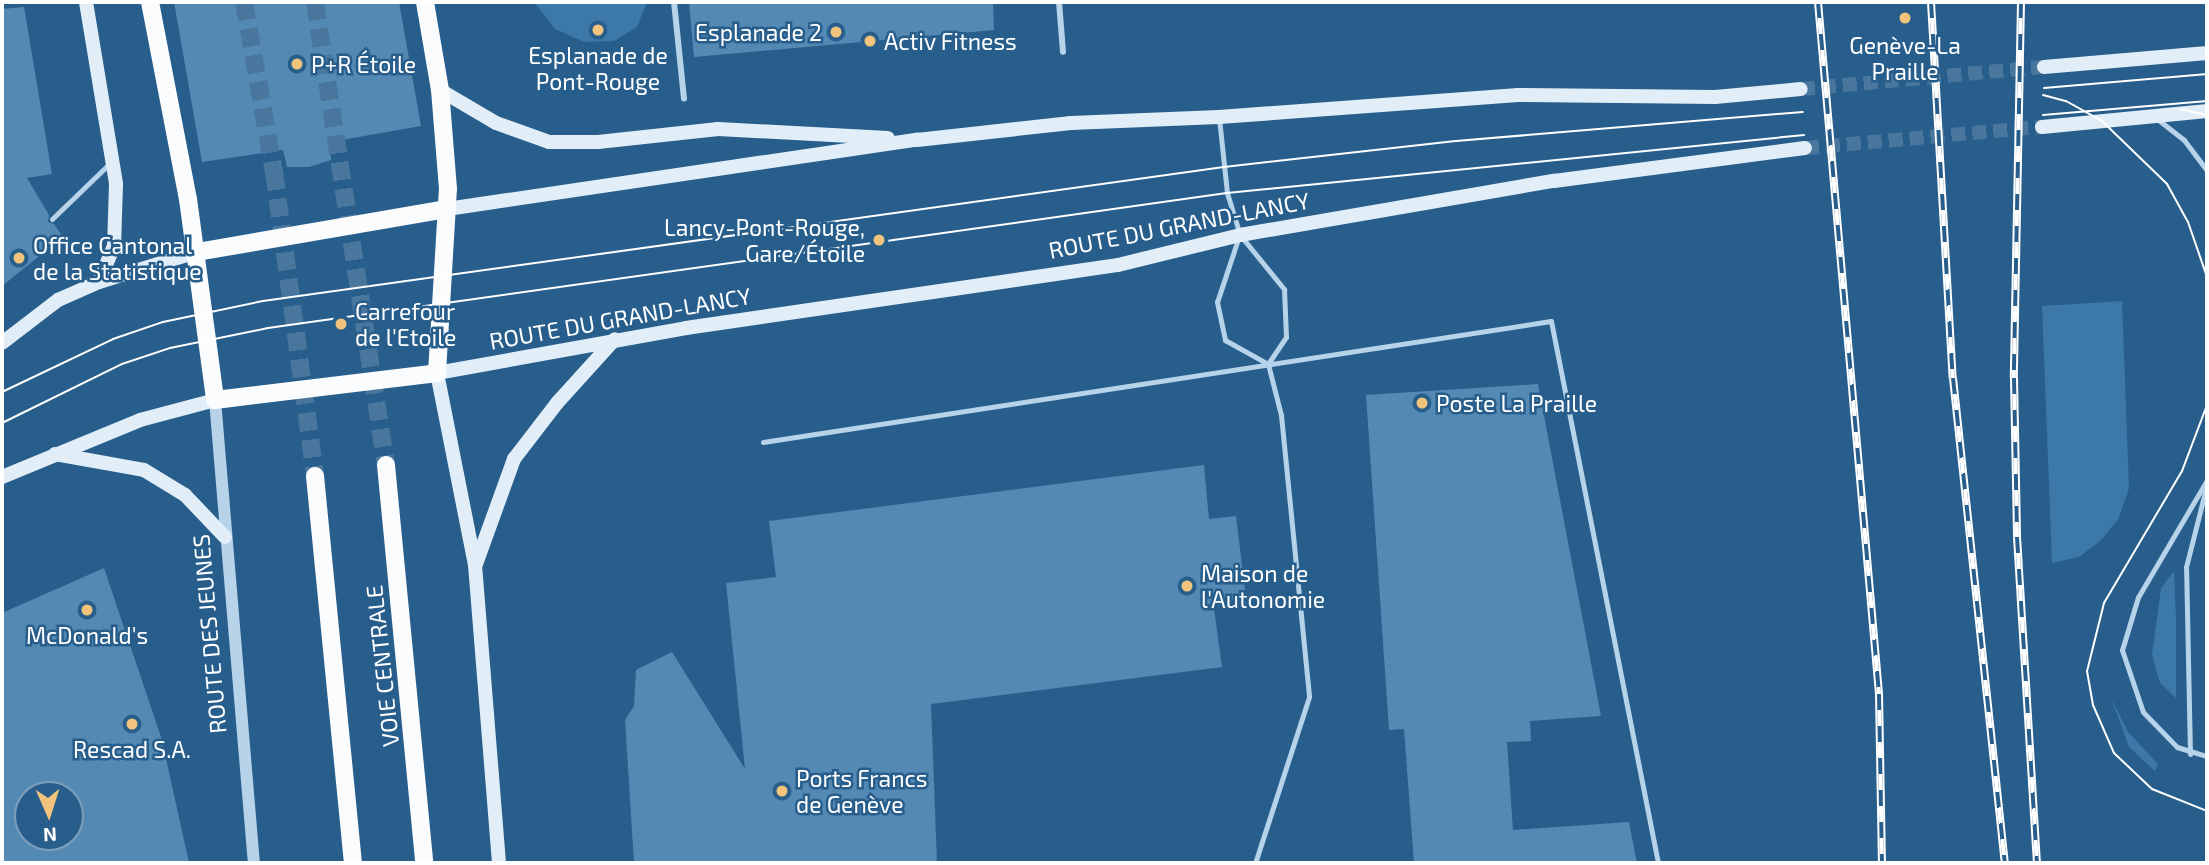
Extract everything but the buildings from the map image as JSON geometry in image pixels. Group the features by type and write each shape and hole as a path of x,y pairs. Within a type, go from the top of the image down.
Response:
{"main road":[{"path":"86,2 116,184 114,246 99,282"},
{"path":"150,2 197,252 215,400"},
{"path":"425,2 440,90 447,209 437,373 475,565 499,863"},
{"path":"2045,66 2207,53"},
{"path":"2,343 58,300 99,282 197,252 447,209 917,140 1071,123 1219,117 1518,95 1715,97 1801,89"},
{"path":"440,90 496,123 549,142 598,142 718,128 917,140"},
{"path":"2042,127 2207,111"},
{"name":"ROUTE DU GRAND-LANCY","path":"437,373 615,339 1118,265 1240,235 1554,181 1805,148"},
{"path":"475,565 514,459 557,403 615,339"},
{"path":"2,477 51,454 140,419 215,400 437,373"},
{"path":"51,454 104,459 144,470 185,495 225,537"},
{"name":"VOIE CENTRALE","path":"386,465 424,863"},
{"name":"VOIE CENTRALE","path":"314,476 353,863"}],"street":[{"path":"674,2 684,98"},
{"path":"1059,2 1063,52"},
{"name":"ROUTE DES JEUNES","path":"215,400 254,863"}],"lane":[{"path":"2153,116 2185,140 2207,171"},
{"path":"1219,117 1227,193 1240,235 1284,289 1286,337 1268,364 1280,415 1309,697 1255,863"},
{"path":"52,219 112,160"},
{"path":"1240,235 1217,302 1225,340 1268,364"},
{"path":"763,442 1551,321 1658,863"},
{"path":"2207,483 2138,597 2122,650 2143,712 2176,747 2190,754 2207,757"},
{"path":"2190,754 2186,567 2207,483"}],"shaded area":[{"path":"534,2 647,2 637,27 614,41 584,42 555,29"},
{"path":"2122,301 2129,488 2118,520 2100,541 2079,557 2052,563 2042,306"},
{"path":"2207,550 2207,729 2205,565"},
{"path":"2174,571 2176,698 2160,683 2152,655 2161,588"},
{"path":"2111,698 2128,732 2158,764 2155,771 2129,747"}],"tunnel":[{"path":"244,2 274,172 315,476"},
{"path":"315,2 386,465"},
{"path":"1801,89 2044,67"},
{"path":"1805,148 2042,127"}],"tram line":[{"path":"2044,88 2207,74"},
{"path":"2043,95 2066,101 2102,121 2167,184 2188,222 2207,277"},
{"path":"2043,115 2207,101"},
{"path":"2180,109 2207,115"},
{"path":"2,392 113,339 163,322 263,301 1224,167 1456,141 1803,112"},
{"path":"2,423 122,364 170,348 268,328 1227,193 1804,135"},
{"path":"2207,405 2182,471 2104,603 2087,671 2093,705 2114,753 2152,789 2207,811"}],"railway":[{"path":"1818,2 1879,694 1882,863"},
{"path":"1931,2 1953,378 2005,863"},
{"path":"2021,2 2014,378 2017,537 2037,863"}],"place":[{"name":"Genève-La Praille","path":"1905,18"},
{"name":"Esplanade de Pont-Rouge","path":"598,30"},
{"name":"Esplanade 2","path":"836,32"},
{"name":"Activ Fitness","path":"870,41"},
{"name":"P+R Étoile","path":"297,64"},
{"name":"Lancy-Pont-Rouge, Gare/Étoile","path":"879,240"},
{"name":"Office Cantonal de la Statistique","path":"19,258"},
{"name":"Carrefour de l'Etoile","path":"341,324"},
{"name":"Poste La Praille","path":"1422,403"},
{"name":"Maison de l'Autonomie","path":"1187,586"},
{"name":"McDonald's","path":"87,610"},
{"name":"Rescad S.A.","path":"132,724"},
{"name":"Ports Francs de Genève","path":"782,791"}]}
